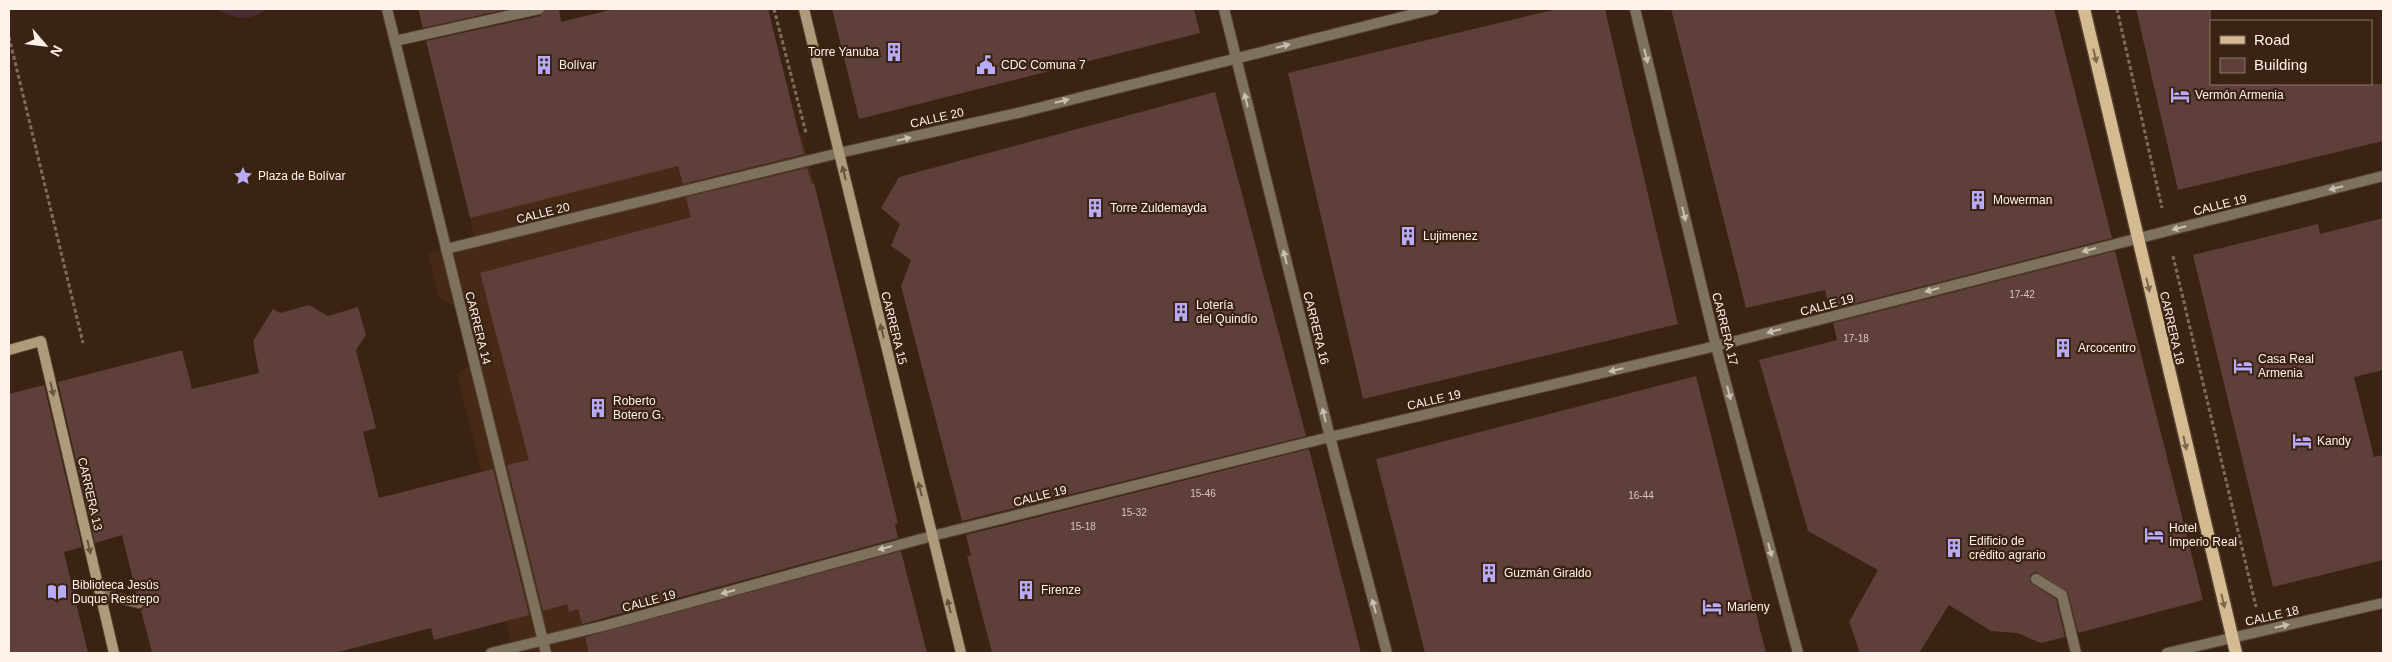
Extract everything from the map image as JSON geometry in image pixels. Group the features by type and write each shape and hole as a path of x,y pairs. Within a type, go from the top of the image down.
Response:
{"main road":[{"name":"CARRERA 18","path":"2084,9 2136,238 2236,653"}],"street":[{"name":"CARRERA 14","path":"387,9 546,653"},
{"path":"395,41 539,9"},
{"name":"CARRERA 15","path":"804,9 961,653"},
{"name":"CARRERA 16","path":"1224,9 1330,437 1387,653"},
{"name":"CALLE 20","path":"446,249 839,153 1022,112 1434,9"},
{"name":"CARRERA 17","path":"1635,9 1716,346 1798,653"},
{"name":"CALLE 19","path":"491,653 607,625 932,536 1330,437 1716,346 2383,176"},
{"name":"CARRERA 13","path":"9,350 41,341 114,653"},
{"path":"2036,579 2062,595 2076,653"},
{"path":"100,594 139,603"},
{"name":"CALLE 18","path":"2166,653 2383,603"}],"path":[{"path":"2117,9 2167,231 2262,631"},
{"path":"9,37 83,343"}],"shaded area":[{"path":"218,9 266,9 255,16 242,18 229,15"},
{"path":"802,135 814,183 480,274 578,609 589,653 514,653 506,621 518,617 457,375 473,361 461,308 439,298 428,254 475,242 470,218"}],"building":[{"path":"418,9 508,9 423,28"},
{"path":"546,9 559,9 561,22 614,9 768,9 804,154 683,184 678,166 470,218 426,41 540,16"},
{"path":"832,9 1194,9 1200,33 859,119"},
{"path":"1557,9 1605,9 1678,324 1363,399 1288,73"},
{"path":"1671,9 2054,9 2112,238 1830,310 1825,290 1746,308"},
{"path":"2136,9 2211,9 2210,85 2383,84 2383,141 2178,190"},
{"path":"1215,92 1306,436 962,521 901,286 911,260 891,246 900,224 881,208 899,177"},
{"path":"807,168 812,184 814,183 898,523 895,524 898,538 582,624 578,609 569,612 567,604 543,611 507,465 529,460 480,273 691,217 686,197"},
{"path":"2383,218 2383,370 2354,377 2374,457 2383,455 2383,560 2273,587 2193,255 2318,224 2320,234"},
{"path":"2115,251 2203,600 2078,633 2068,593 2036,572 2030,575 2030,582 2056,599 2065,637 2041,643 2017,633 1991,631 1949,605 1919,653 1860,653 1849,622 1878,570 1808,531 1759,360 1837,340 1833,323"},
{"path":"309,305 328,316 358,307 366,335 356,350 376,428 363,432 379,498 493,469 529,615 434,640 431,628 335,653 152,653 141,610 146,601 137,596 122,535 95,543 58,382 182,350 192,389 259,373 253,341 273,309 280,313"},
{"path":"1696,376 1766,653 1425,653 1376,459"},
{"path":"44,385 82,547 64,552 88,653 9,653 9,394"},
{"path":"1309,449 1361,653 992,653 967,556 971,555 966,535"},
{"path":"901,551 927,653 589,653 585,637"}],"place":[{"name":"Torre Yanuba","path":"894,52"},
{"name":"Bolívar","path":"544,65"},
{"name":"CDC Comuna 7","path":"986,65"},
{"name":"Vermón Armenia","path":"2180,95"},
{"name":"Plaza de Bolívar","path":"243,176"},
{"name":"Mowerman","path":"1978,200"},
{"name":"Torre Zuldemayda","path":"1095,208"},
{"name":"Lujimenez","path":"1408,236"},
{"name":"Lotería del Quindío","path":"1181,312"},
{"name":"Arcocentro","path":"2063,348"},
{"name":"Casa Real Armenia","path":"2243,366"},
{"name":"Roberto Botero G.","path":"598,408"},
{"name":"Kandy","path":"2302,441"},
{"name":"Hotel Imperio Real","path":"2154,535"},
{"name":"Edificio de crédito agrario","path":"1954,548"},
{"name":"Guzmán Giraldo","path":"1489,573"},
{"name":"Firenze","path":"1026,590"},
{"name":"Biblioteca Jesús Duque Restrepo","path":"57,592"},
{"name":"Marleny","path":"1712,607"}]}
